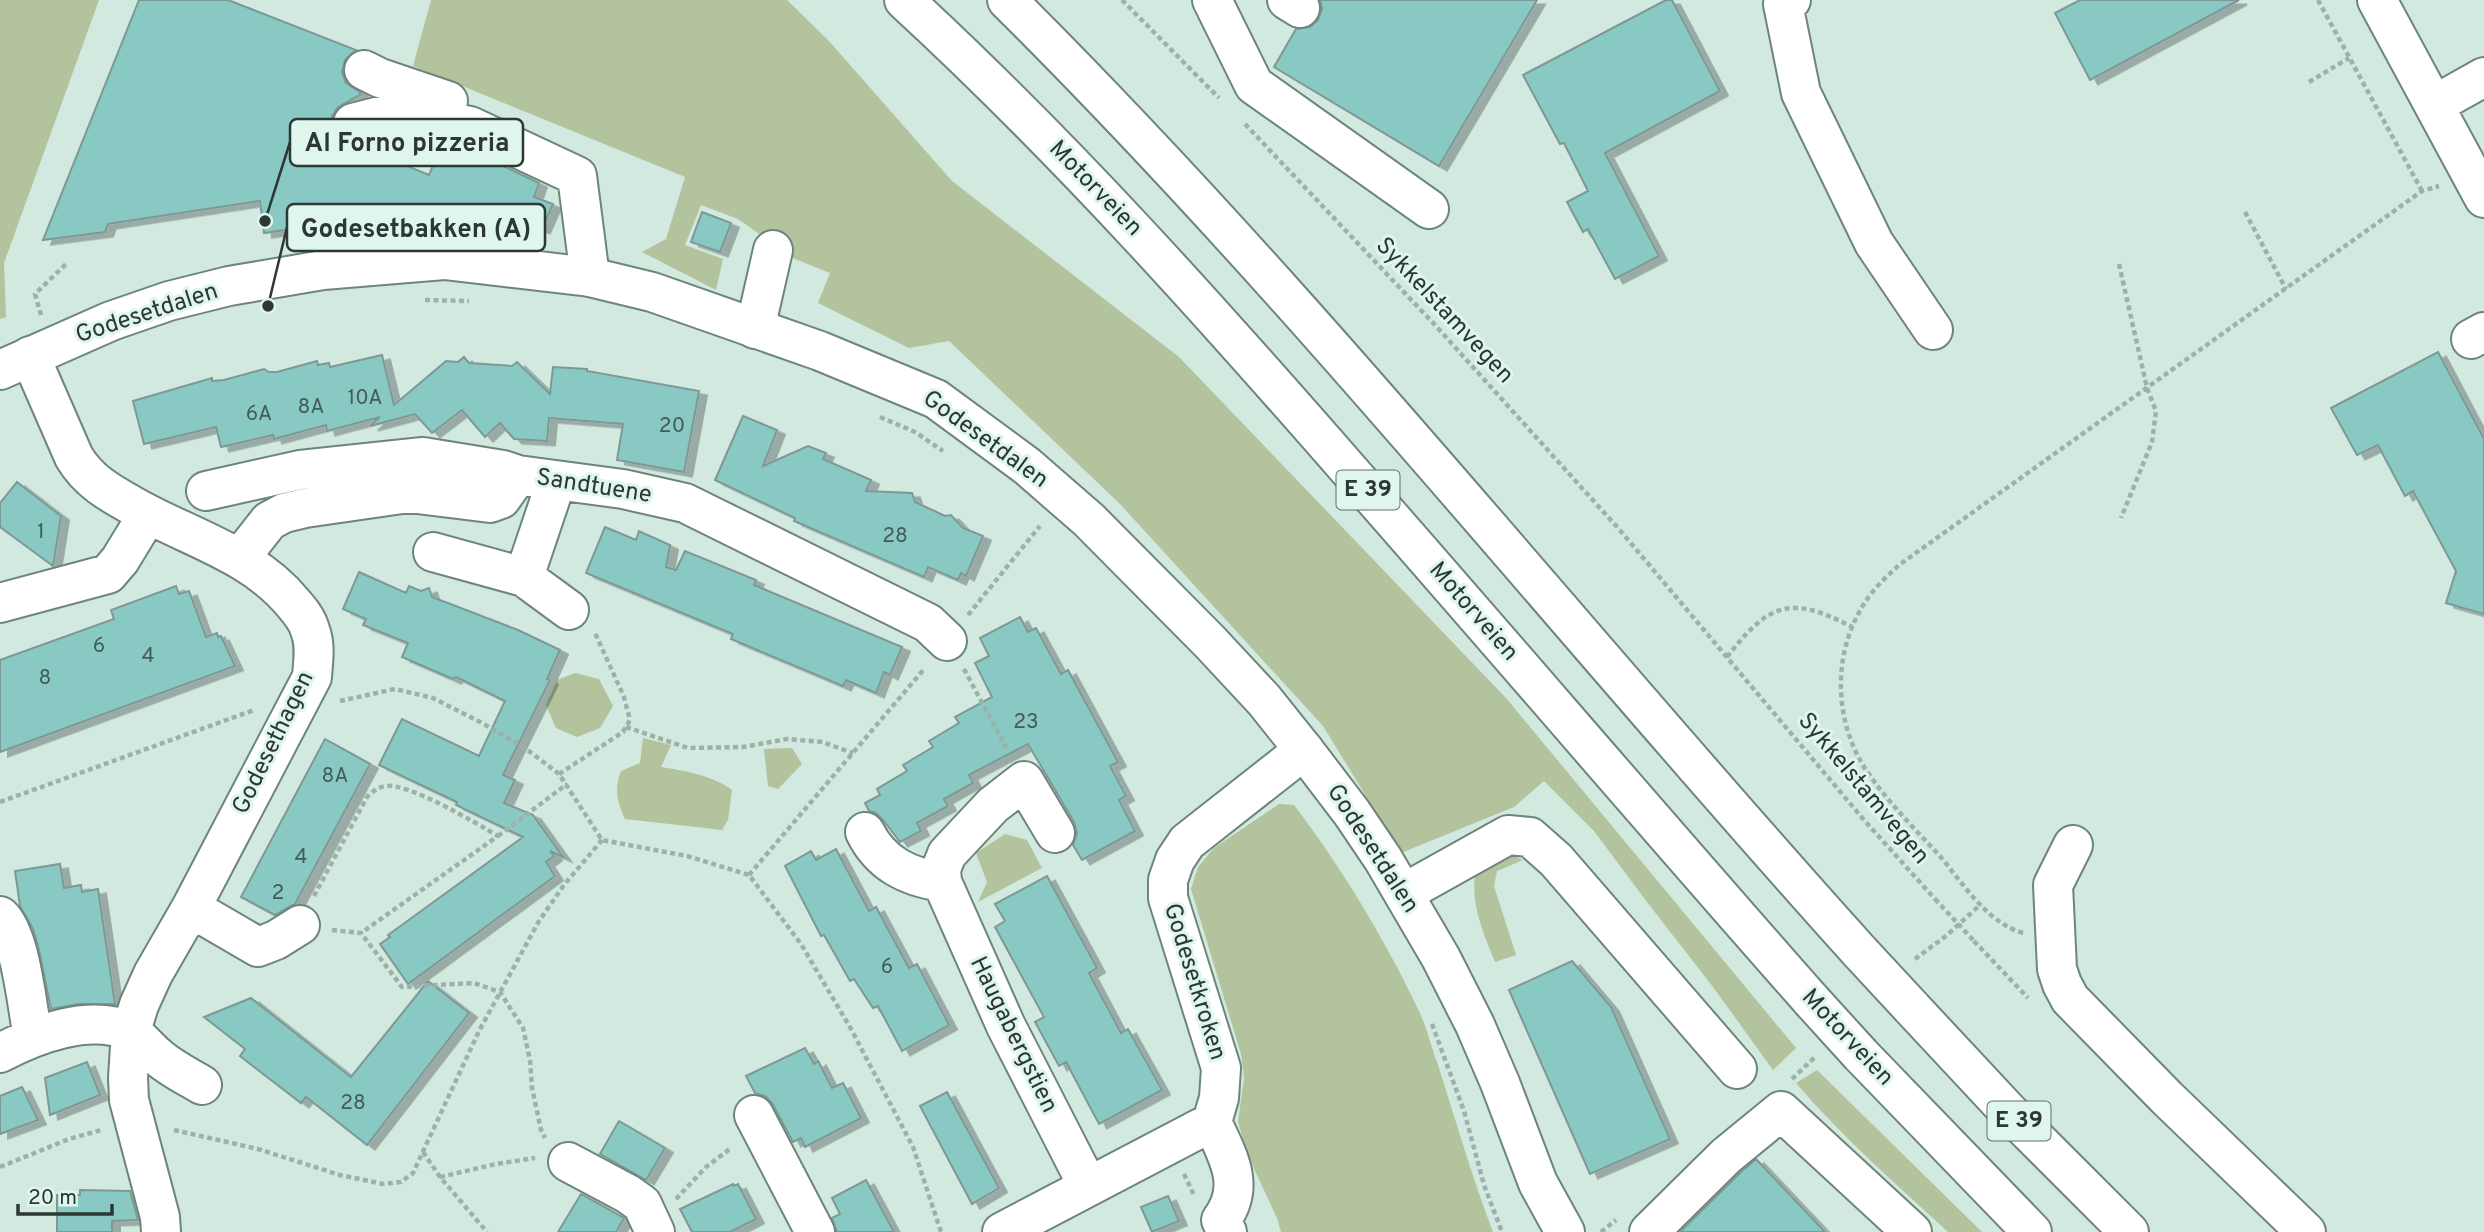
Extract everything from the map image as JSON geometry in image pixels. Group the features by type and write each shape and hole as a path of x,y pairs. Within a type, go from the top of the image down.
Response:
{"main road":[{"name":"Motorveien","path":"904,0 1131,225 1411,540 1811,1000 2032,1232"},
{"name":"E 39","path":"1007,0 1205,205 1860,952 2008,1111 2129,1232"},
{"path":"1212,0 1254,85 1429,209"},
{"path":"1791,0 1783,4 1801,93 1874,243 1933,330"},
{"path":"2377,0 2484,198"},
{"path":"364,71 456,104 470,125"},
{"path":"2434,105 2484,77"},
{"path":"353,123 400,111 470,125 577,176 590,277"},
{"path":"755,329 773,250"},
{"name":"Godesetdalen","path":"24,349 169,301 229,286 323,270 444,260 590,277 652,292 820,351 936,399 1027,466 1089,520 1264,700 1352,813 1404,893 1441,958 1475,1025 1538,1182 1565,1232"},
{"name":"Godesethagen","path":"24,349 83,472 100,487 148,514 240,558 284,592 302,614 310,629 314,646 312,677 191,908 153,974 131,1031 128,1078 135,1122 162,1232"},
{"path":"206,491 300,470 423,457 503,470 518,475"},
{"name":"Sandtuene","path":"240,558 269,521 284,513 409,493 490,502 500,499 518,475 623,489 685,503 928,623 947,641"},
{"path":"524,577 556,482"},
{"path":"0,603 108,574 120,560 148,514"},
{"path":"433,552 524,577 569,610"},
{"name":"Godesetkroken","path":"1212,1122 1219,1098 1221,1068 1175,924 1168,898 1168,880 1175,860 1187,842 1304,750"},
{"path":"865,832 871,845 894,866 916,878 942,882 941,869 947,854 993,806 1024,781 1055,833"},
{"path":"1404,893 1508,835 1530,837 1556,860 1737,1069"},
{"path":"2073,845 2053,885 2057,969 2070,999 2167,1098 2306,1232"},
{"name":"Haugabergstien","path":"942,882 1006,1026 1088,1186"},
{"path":"191,908 258,947 300,925"},
{"path":"0,916 10,926 17,950 17,1045 82,1025 131,1031 159,1058 202,1085"},
{"path":"1636,1223 1781,1111 1912,1232"},
{"path":"1002,1232 1212,1122 1231,1164 1235,1188 1224,1226"},
{"path":"759,1123 815,1232"},
{"path":"564,1159 642,1204 652,1227"}],"path":[{"path":"1122,0 1226,104"},
{"path":"2318,0 2422,191"},
{"path":"2309,82 2349,58"},
{"name":"Sykkelstamvegen","path":"1243,123 1462,356 1618,528 1864,820 1974,941"},
{"path":"2055,932 2022,933 2006,928 1981,904 1866,769 1844,721 1840,690 1842,660 1861,608 1899,565 2422,191 2447,184"},
{"path":"2245,212 2286,289"},
{"path":"24,349 35,294 66,264"},
{"path":"2119,264 2147,388 2156,411 2152,442 2121,518"},
{"path":"984,596 1041,526"},
{"path":"1727,657 1755,623 1767,615 1788,608 1821,612 1852,627"},
{"path":"559,774 610,743 623,733 630,720 630,713 599,639 587,622 569,610"},
{"path":"749,876 947,641 1024,781"},
{"path":"0,802 241,716 279,698 335,701 395,689 433,698 512,740 559,774 602,840 687,856 749,876 801,944 851,1029 913,1147 941,1232"},
{"path":"626,727 688,748 743,747 787,739 822,742 853,753"},
{"path":"498,836 436,803 395,786 374,790 337,852 300,925 361,933 498,836 568,784"},
{"path":"0,1167 69,1139 135,1122 258,1149 340,1175 383,1184 401,1182 413,1173 479,1031 539,920 602,840"},
{"path":"1906,968 1981,904"},
{"path":"361,933 402,986 474,983 500,992 523,1028 541,1130 551,1148 564,1159"},
{"path":"1790,1081 1818,1054"},
{"path":"652,1227 659,1216 706,1167 759,1123"},
{"path":"1169,1146 1201,1212 1224,1226"},
{"path":"423,1152 440,1177 487,1232"},
{"path":"440,1177 524,1159 564,1159"},
{"path":"1601,1232 1636,1223"}],"green space":[{"path":"0,0 99,0 4,263 6,317 0,319"},
{"path":"431,0 787,0 829,41 952,181 1179,357 1506,698 1796,1048 1773,1070 1594,831 1544,781 1514,807 1401,853 1323,726 1120,504 949,341 909,348 818,303 830,273 795,259 738,219 701,205 685,245 723,259 716,290 642,252 666,239 685,177 413,66"},
{"path":"575,673 599,679 613,706 600,728 577,737 556,728 546,705 557,680"},
{"path":"643,738 671,745 661,767 707,777 732,790 728,820 722,830 625,819 617,795 619,778 621,771 640,763"},
{"path":"792,748 802,764 778,789 768,786 764,749"},
{"path":"1279,804 1294,805 1311,828 1361,904 1405,983 1426,1030 1493,1232 1281,1232 1248,1156 1238,1122 1244,1078 1241,1054 1191,889 1198,867 1214,848"},
{"path":"1005,834 1027,840 1042,868 978,902 987,882 976,853"},
{"path":"1507,852 1523,860 1497,871 1494,886 1516,955 1495,962 1476,908 1475,873"},
{"path":"1817,1070 1982,1232 1948,1232 1851,1141 1796,1083"}],"building":[{"path":"139,0 228,0 356,50 345,60 342,72 346,83 360,92 360,95 338,107 332,116 332,128 337,138 346,144 353,144 429,175 443,142 463,147 539,183 534,197 553,204 542,229 523,222 522,226 464,204 264,233 260,201 108,224 105,232 43,240"},
{"path":"1320,0 1537,0 1439,166 1274,67 1296,29 1310,27 1318,20 1322,9"},
{"path":"1666,0 1672,0 1720,91 1605,153 1659,256 1615,279 1588,229 1583,232 1567,202 1588,191 1564,143 1560,144 1523,75"},
{"path":"2080,0 2239,0 2090,80 2055,13"},
{"path":"702,212 731,223 720,252 691,242"},
{"path":"2438,352 2484,439 2484,614 2446,603 2456,571 2413,491 2405,496 2378,445 2357,455 2331,408"},
{"path":"382,355 394,405 446,361 458,362 464,357 469,363 512,366 517,362 550,394 553,367 587,369 699,391 684,472 617,460 623,424 549,418 547,441 514,439 500,423 485,437 462,410 432,433 415,414 370,426 380,417 327,431 326,425 274,439 273,435 221,447 216,427 144,444 133,401 212,378 212,381 224,380 264,369 277,372 317,361 318,365 329,363 330,367"},
{"path":"743,416 777,430 763,466 808,446 826,453 823,459 871,480 866,491 912,493 915,502 945,516 951,515 963,528 983,536 966,576 961,573 958,580 928,567 924,577 794,521 795,518 715,480"},
{"path":"17,482 61,516 53,566 0,527 0,503"},
{"path":"605,527 636,540 639,531 670,545 666,567 676,570 685,551 756,580 754,585 902,647 890,675 884,672 876,693 846,680 843,686 731,639 733,634 586,573"},
{"path":"359,572 406,593 409,586 421,591 429,588 432,597 518,630 560,650 547,679 550,680 503,775 515,780 504,803 533,815 563,857 550,851 554,856 546,862 555,876 408,984 380,944 390,937 388,935 523,837 379,765 402,719 479,756 505,701 456,677 453,679 402,657 408,643 363,625 366,619 343,609"},
{"path":"176,586 179,594 189,591 206,637 217,633 218,637 221,636 235,666 0,752 0,660 114,619 111,610"},
{"path":"1020,617 1028,632 1036,628 1061,674 1068,670 1118,762 1110,766 1126,796 1119,800 1135,831 1082,860 1073,845 1077,833 1074,822 1028,744 969,775 973,783 944,799 948,806 917,823 921,831 900,842 876,813 869,811 865,803 880,795 877,789 907,771 903,765 933,747 929,741 959,723 955,717 992,697 975,663 989,656 980,638"},
{"path":"325,739 370,764 295,904 275,915 241,897"},
{"path":"836,849 869,911 876,907 909,968 917,964 949,1025 902,1051 878,1006 873,1008 854,979 850,981 824,935 821,936 785,866 811,851 816,860"},
{"path":"60,864 64,888 81,885 82,892 98,889 115,1004 79,1004 51,1009 33,929 20,906 15,871"},
{"path":"1047,876 1097,968 1089,973 1121,1033 1128,1029 1162,1090 1099,1124 1066,1062 1059,1066 1035,1022 1044,1017 995,927 1005,921 995,904"},
{"path":"1572,961 1611,1007 1670,1139 1590,1174 1509,990"},
{"path":"428,981 469,1013 367,1145 306,1097 301,1103 240,1056 245,1049 204,1017 251,998 351,1077"},
{"path":"805,1048 814,1064 818,1061 832,1088 843,1083 861,1118 805,1147 801,1138 793,1142 772,1103 765,1096 755,1093 746,1076"},
{"path":"87,1062 100,1095 50,1115 45,1078"},
{"path":"22,1087 38,1120 0,1134 0,1096"},
{"path":"947,1092 999,1188 972,1204 920,1106"},
{"path":"619,1121 665,1148 646,1180 600,1154"},
{"path":"1756,1159 1825,1232 1680,1232 1741,1172"},
{"path":"866,1180 894,1232 837,1232 832,1218 840,1214 832,1198"},
{"path":"738,1184 756,1219 730,1232 692,1232 680,1209"},
{"path":"80,1190 130,1191 138,1220 112,1221 112,1232 57,1232 57,1195 80,1195"},
{"path":"581,1194 624,1218 616,1232 558,1232"},
{"path":"1168,1196 1179,1221 1152,1232 1141,1207"}],"place":[{"name":"Al Forno pizzeria","path":"265,221"},
{"name":"Godesetbakken (A)","path":"268,306"}]}
